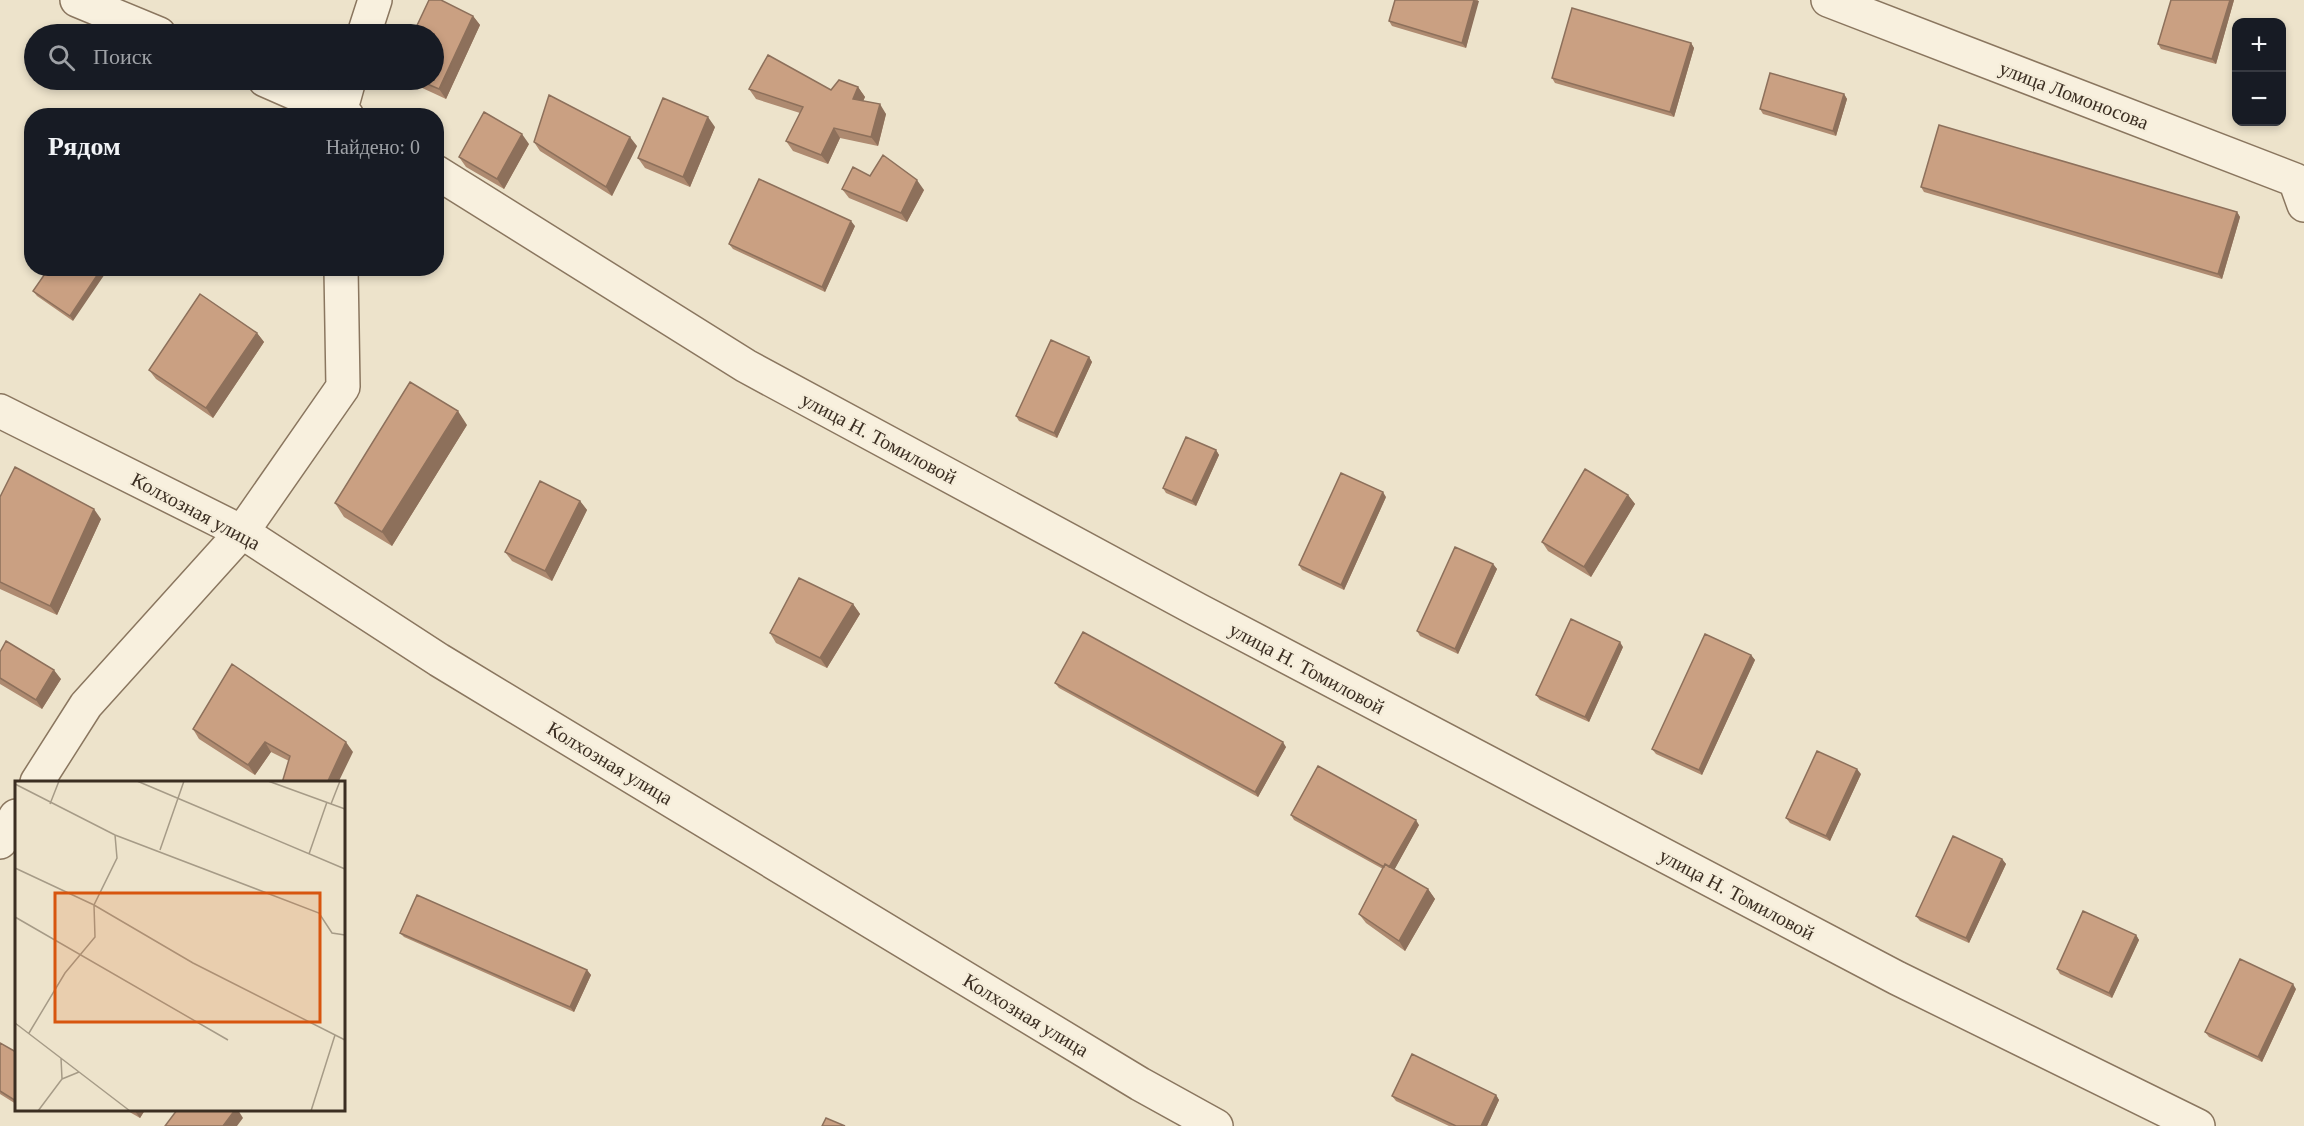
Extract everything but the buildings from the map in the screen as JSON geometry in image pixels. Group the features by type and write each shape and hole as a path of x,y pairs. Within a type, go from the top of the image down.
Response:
{"street":[{"path":"77,0 135,24"},
{"path":"367,24 375,0"},
{"name":"улица Ломоносова","path":"1828,0 2295,180 2304,205"},
{"path":"287,90 328,108"},
{"path":"342,108 347,90"},
{"name":"улица Н. Томиловой","path":"444,177 767,377 1198,610 1886,973 2198,1126"},
{"path":"38,781 86,705 242,532 343,387 341,276"},
{"name":"Колхозная улица","path":"0,411 242,532 439,660 1140,1084 1216,1126"},
{"path":"0,842 15,818"}]}
